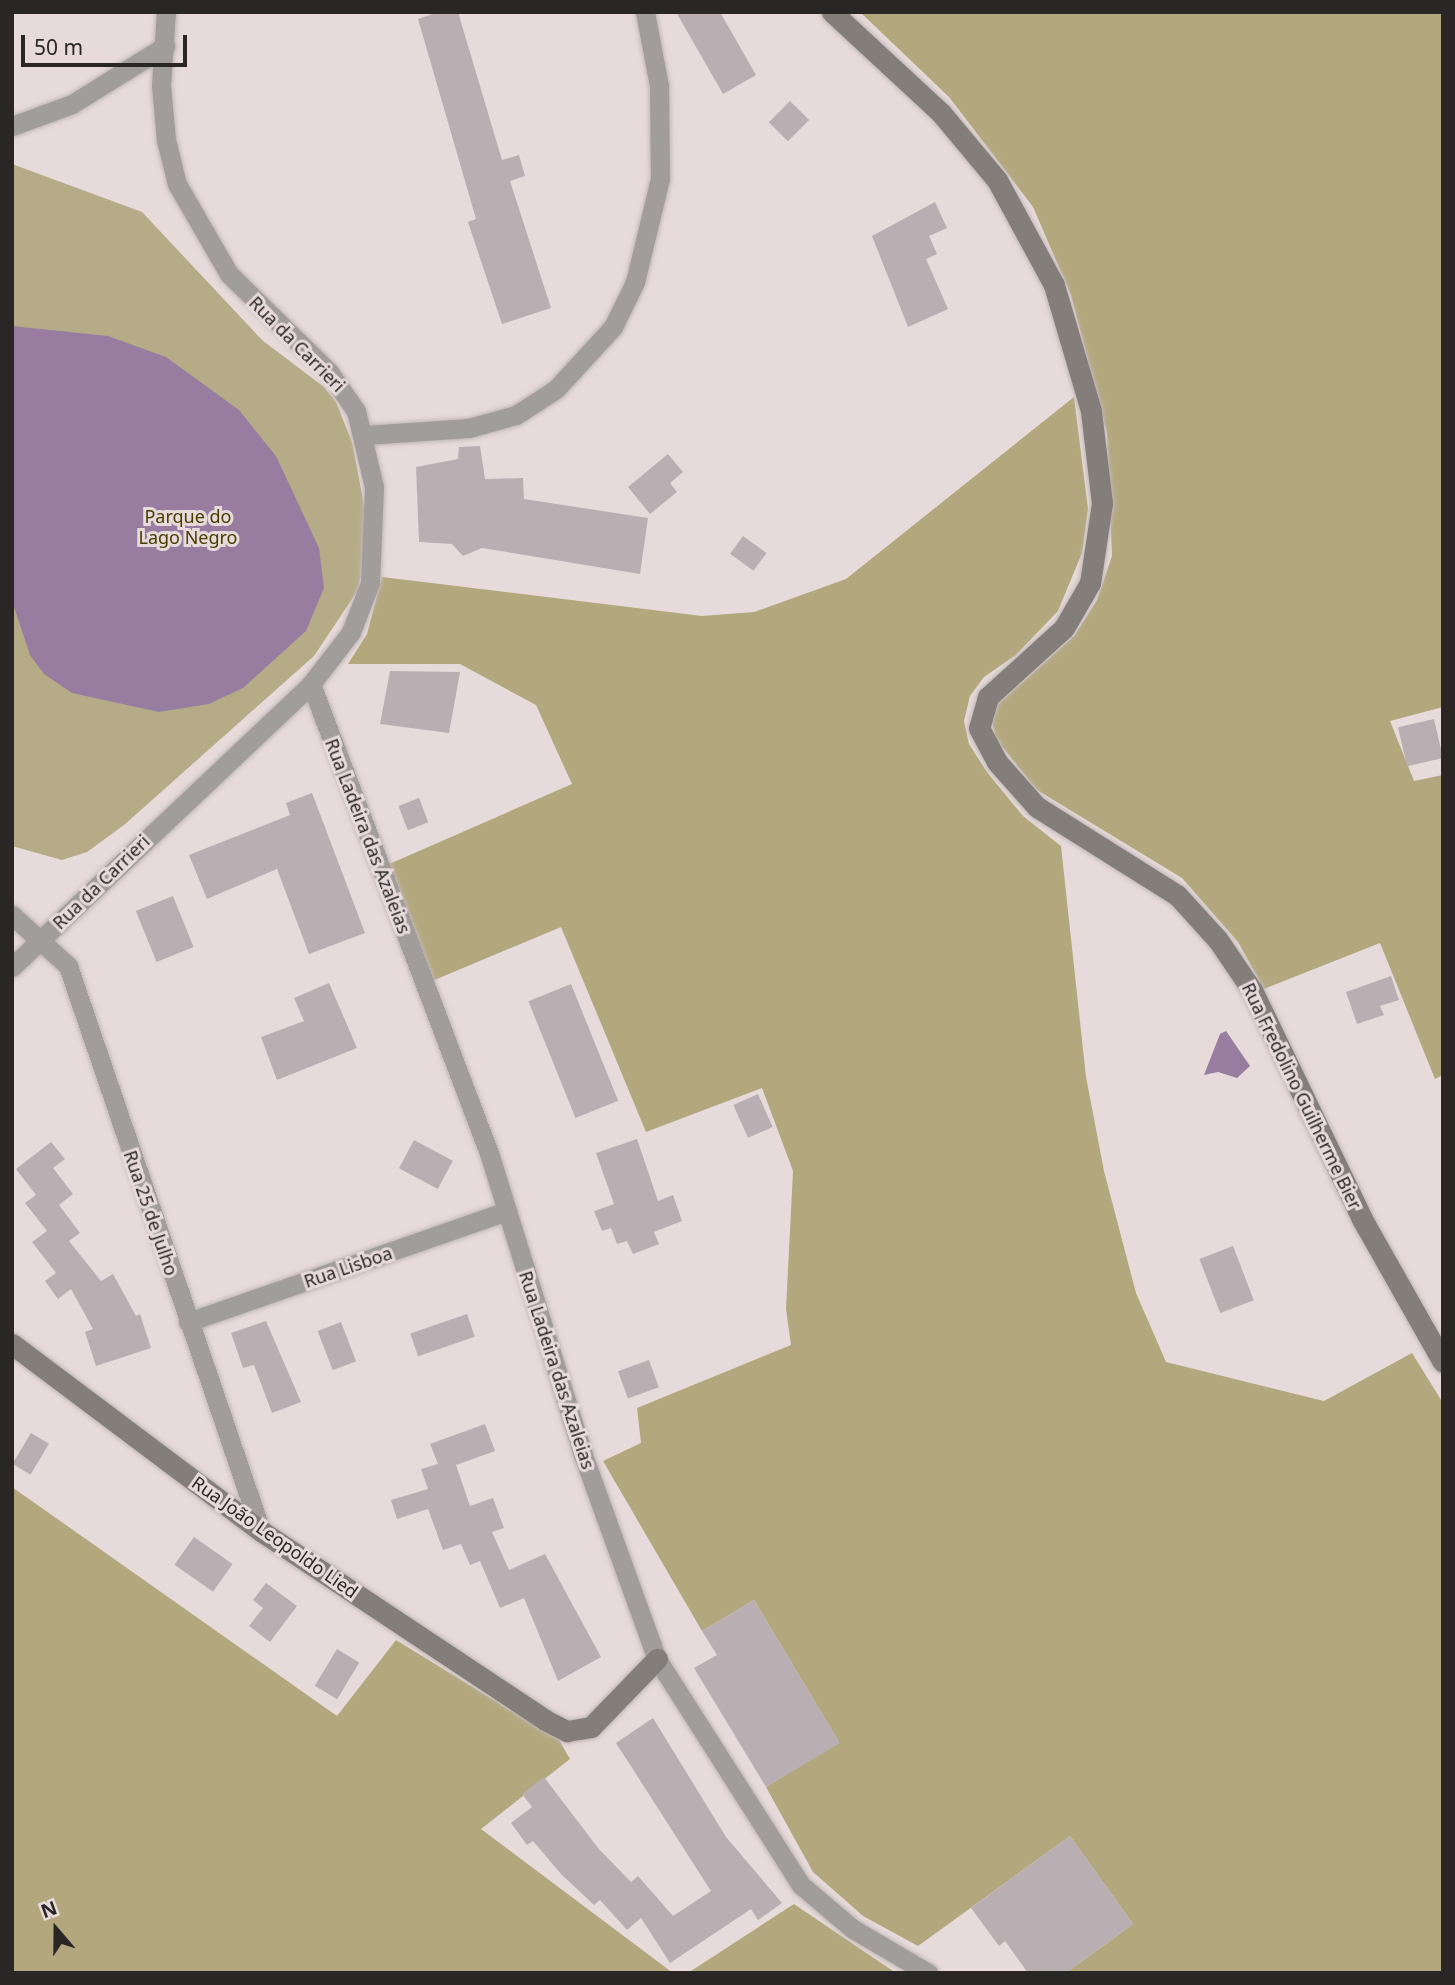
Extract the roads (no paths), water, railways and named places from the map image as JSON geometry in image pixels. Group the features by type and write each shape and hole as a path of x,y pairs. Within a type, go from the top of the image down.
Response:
{"street":[{"name":"Rua da Carrieri","path":"12,967 311,684 351,632 370,583 375,498 365,435 340,384 229,274 191,216 166,140 166,12"},
{"path":"365,435 469,428 516,415 556,389 613,327 635,282 660,179 659,86 645,12"},
{"name":"Rua Fredolino Guilherme Bier","path":"832,12 941,113 997,180 1054,285 1091,411 1102,503 1090,583 1064,628 988,697 979,728 997,762 1037,807 1177,895 1218,940 1252,990 1362,1219 1443,1362"},
{"path":"12,126 72,104 165,46"},
{"name":"Rua Ladeira das Azaleias","path":"311,684 508,1211 583,1455 657,1659 801,1885 853,1929 928,1973"},
{"name":"Rua 25 de Julho","path":"12,915 68,966 261,1531"},
{"name":"Rua Lisboa","path":"188,1322 508,1211"},
{"name":"Rua João Leopoldo Lied","path":"12,1344 261,1531 545,1720 567,1731 591,1727 657,1659"}],"park label":[{"name":"Parque do Lago Negro","path":"188,527"}]}
